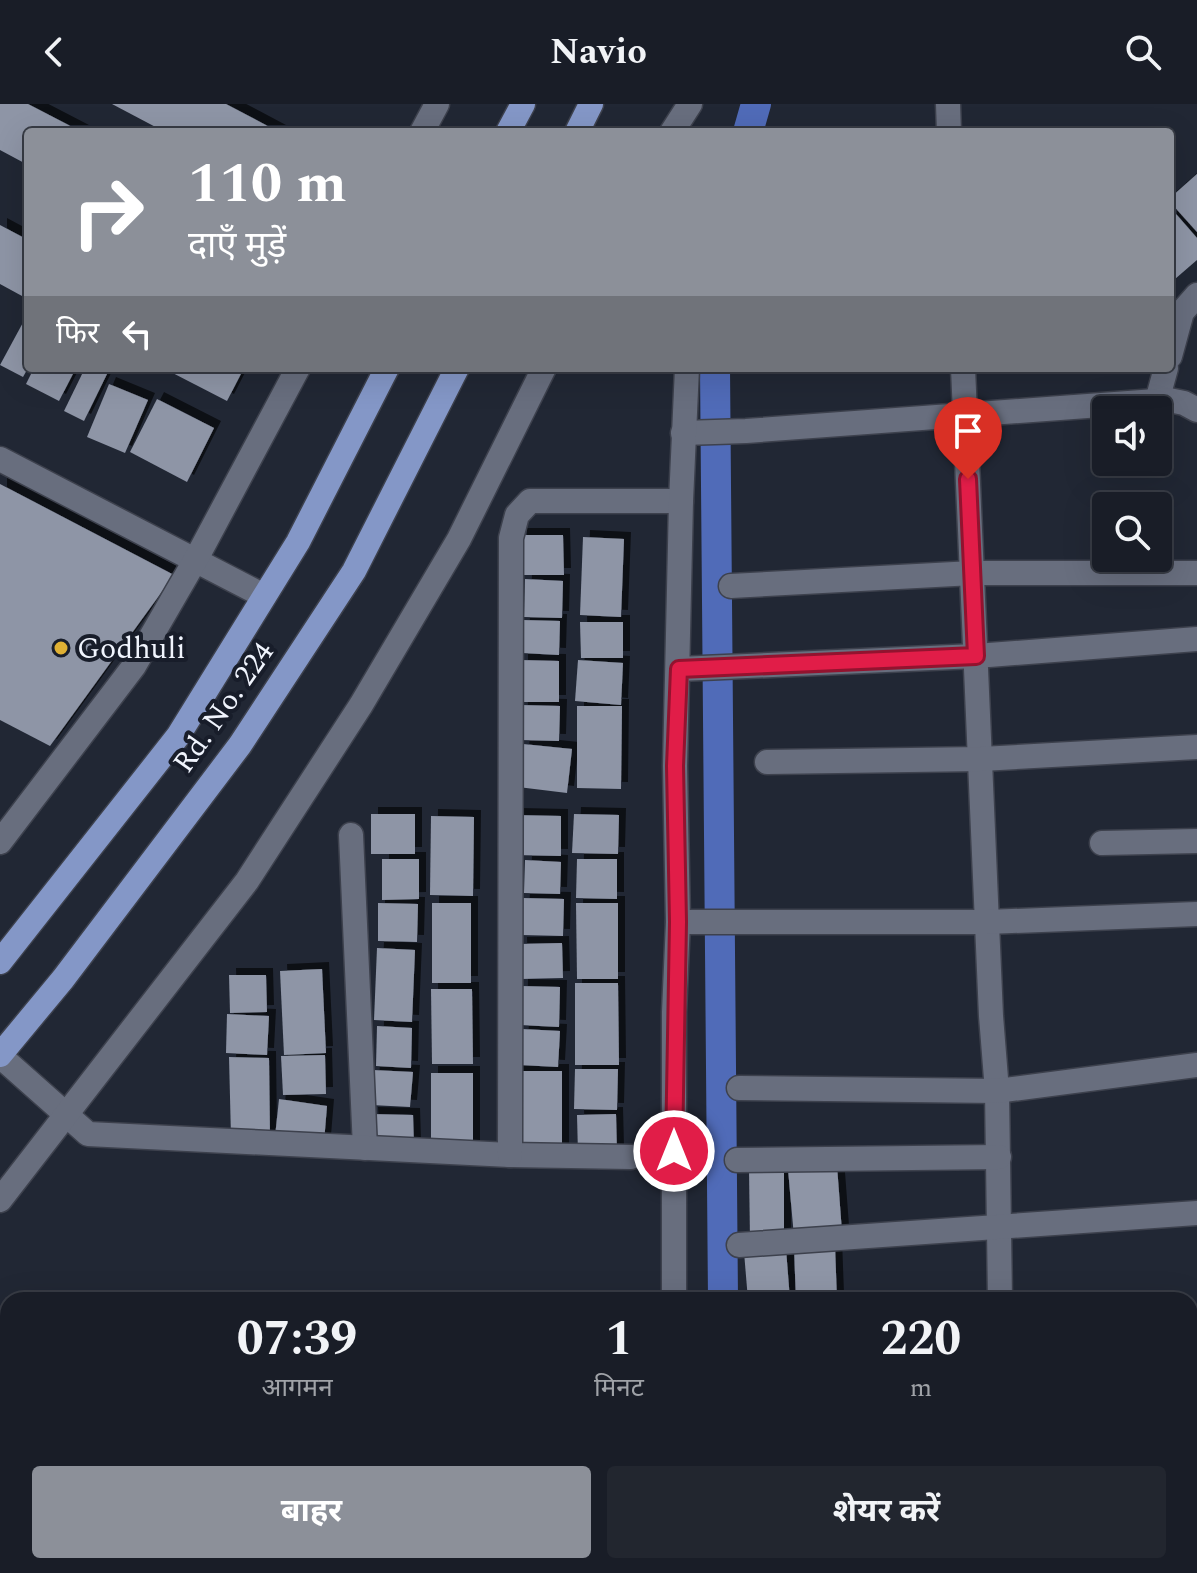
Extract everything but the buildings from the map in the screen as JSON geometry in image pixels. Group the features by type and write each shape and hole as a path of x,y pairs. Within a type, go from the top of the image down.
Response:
{"main road":[{"path":"510,128 523,104"},
{"path":"579,128 591,104"},
{"name":"Rd. No. 224","path":"0,962 178,736 298,542 385,372"},
{"name":"Rd. No. 224","path":"0,1055 63,979 240,745 354,571 455,372"}],"street":[{"path":"424,128 437,104"},
{"path":"675,128 690,104"},
{"path":"948,104 949,128"},
{"path":"1174,341 1182,312 1197,295"},
{"path":"0,842 134,666 196,559 296,372"},
{"path":"0,1200 247,881 280,833 361,705 459,539 542,372"},
{"path":"674,1292 674,1012 678,922 675,766 687,372"},
{"path":"963,372 997,1091 1000,1292"},
{"path":"1158,396 1165,372"},
{"path":"1172,402 1184,403 1197,410"},
{"path":"683,433 1092,406"},
{"path":"0,459 264,596"},
{"path":"510,1155 511,538 517,515 530,501 681,501"},
{"path":"731,586 973,573 1197,573"},
{"path":"679,669 976,656 1197,639"},
{"path":"767,762 981,759 1197,747"},
{"path":"351,835 365,1148"},
{"path":"1102,843 1197,841"},
{"path":"678,922 987,922 1197,914"},
{"path":"0,1055 88,1134 510,1155 631,1157"},
{"path":"739,1088 997,1091 1197,1065"},
{"path":"737,1160 999,1157"},
{"path":"739,1245 1197,1213"}],"waterway":[{"path":"749,128 756,104"},
{"path":"715,372 723,1292"}],"place":[{"name":"Godhuli","path":"61,648"}],"route":[{"path":"674,1151 674,1012 678,922 675,766 679,669 976,656 968,479"}]}
